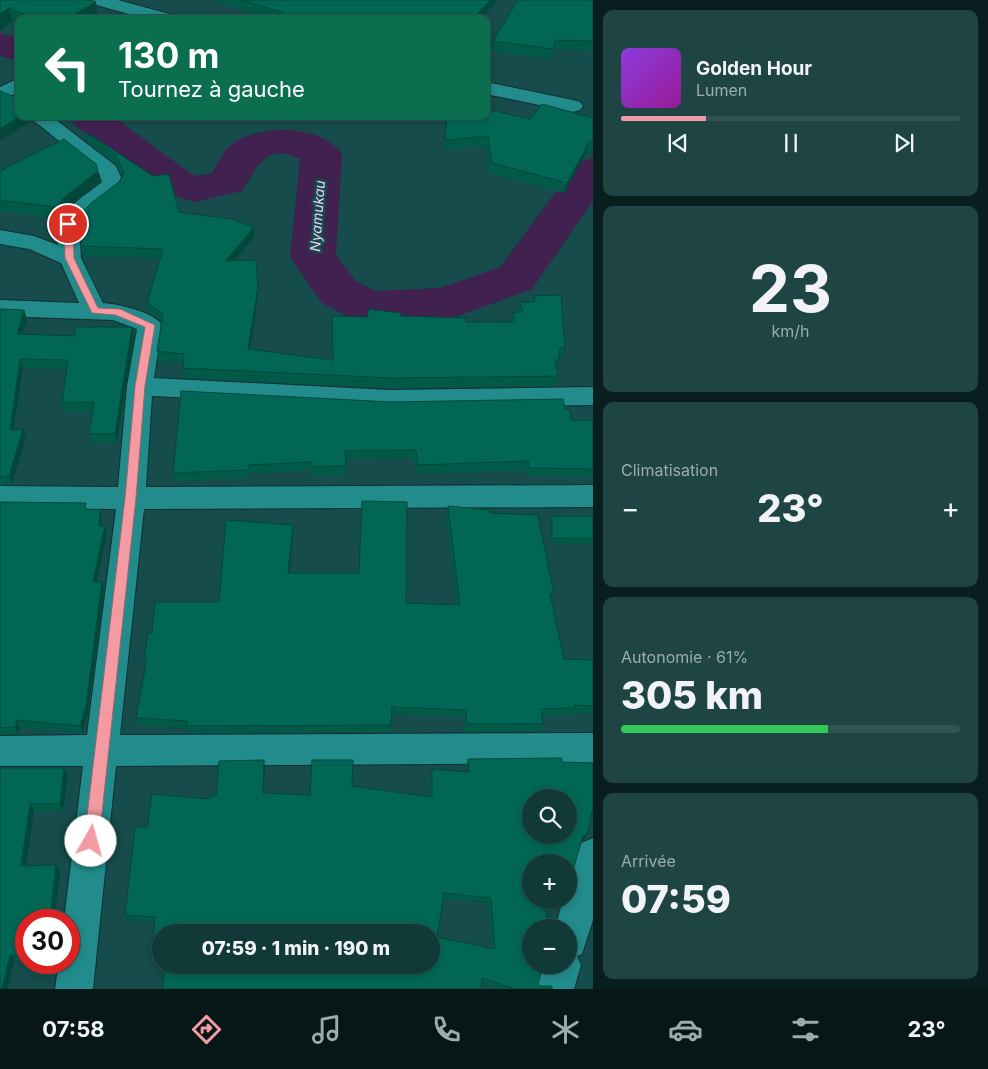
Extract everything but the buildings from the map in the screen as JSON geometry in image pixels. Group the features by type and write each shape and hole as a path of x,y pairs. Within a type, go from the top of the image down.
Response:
{"street":[{"path":"99,0 134,15"},
{"path":"138,15 162,0"},
{"path":"490,89 573,106"},
{"path":"43,120 109,170 113,184 83,207 68,224 70,258 95,311"},
{"path":"0,238 34,243 70,258"},
{"path":"0,308 116,312 150,325 140,386 131,498 74,989"},
{"path":"140,386 390,398 593,396"},
{"path":"0,497 593,496"},
{"path":"0,751 593,748"},
{"path":"575,919 593,855"},
{"path":"555,989 559,974"}],"waterway":[{"name":"Nyamukau","path":"0,44 15,49"},
{"name":"Nyamukau","path":"92,120 175,182 195,189 227,182 247,152 268,142 295,143 321,154 313,257 339,292 368,307 444,304 516,278 593,171"}],"route":[{"path":"68,224 70,258 95,311 116,312 150,325 140,386 131,498 91,841"}]}
